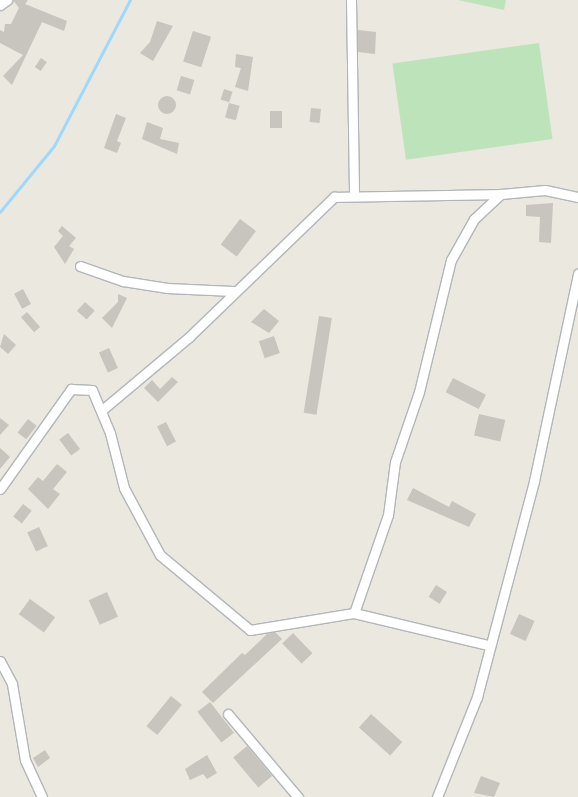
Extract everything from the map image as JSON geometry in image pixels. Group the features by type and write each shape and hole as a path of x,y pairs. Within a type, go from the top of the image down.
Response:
{"street":[{"path":"0,5 7,0"},
{"path":"351,0 354,196"},
{"path":"102,410 189,337 232,290 334,197 502,194 545,190 578,197"},
{"path":"354,613 388,514 395,462 419,392 451,260 474,219 502,194"},
{"path":"80,266 141,284 232,290"},
{"path":"437,797 477,697 488,645 534,481 578,274"},
{"path":"0,489 71,389 92,390 102,410 124,488 160,555 250,630 354,613 488,645"},
{"path":"0,662 12,684 25,760 42,797"},
{"path":"228,714 298,797"}],"green space":[{"path":"458,0 506,0 504,10"},
{"path":"539,43 552,139 406,160 392,64"}],"building":[{"path":"13,0 28,0 25,4 67,21 64,31 42,22 12,85 3,76 23,55 0,43 0,30 4,32 5,24 11,24 19,8"},
{"path":"157,21 173,26 153,61 140,53 150,42"},
{"path":"358,30 376,32 375,54 358,52"},
{"path":"193,31 211,37 201,67 183,61"},
{"path":"236,54 253,57 248,91 235,87 241,68 235,67"},
{"path":"41,58 47,62 41,71 35,67"},
{"path":"181,76 194,80 190,94 177,90"},
{"path":"224,89 233,92 229,102 221,99"},
{"path":"167,96 173,99 176,105 173,111 167,114 161,111 158,105 161,99"},
{"path":"229,103 240,106 236,120 225,117"},
{"path":"311,108 321,109 319,123 310,122"},
{"path":"270,111 282,111 282,128 270,128"},
{"path":"116,114 126,118 117,141 121,143 117,153 104,148"},
{"path":"147,122 163,128 160,139 179,143 177,154 142,139"},
{"path":"553,203 551,243 539,242 540,217 526,216 526,205"},
{"path":"240,219 256,231 237,257 221,245"},
{"path":"62,226 76,238 69,246 74,249 65,264 54,247 63,236 58,231"},
{"path":"23,289 31,304 22,309 14,294"},
{"path":"118,294 127,298 112,328 102,318 118,302"},
{"path":"85,302 95,311 87,320 77,311"},
{"path":"264,309 279,321 269,333 251,322"},
{"path":"27,312 40,327 34,332 21,317"},
{"path":"319,316 332,318 317,415 304,413"},
{"path":"4,334 16,345 8,354 0,347"},
{"path":"274,336 280,353 265,358 259,341"},
{"path":"109,348 118,368 108,373 99,352"},
{"path":"172,377 178,382 158,402 144,388 152,380 160,389"},
{"path":"453,378 486,395 479,409 446,392"},
{"path":"479,414 505,420 500,442 474,435"},
{"path":"0,418 9,425 0,435"},
{"path":"28,419 37,426 26,439 18,432"},
{"path":"166,422 176,442 167,446 157,427"},
{"path":"68,433 80,449 71,456 59,440"},
{"path":"0,448 10,457 0,469"},
{"path":"57,464 67,472 53,489 60,494 48,509 28,489 38,477 43,481"},
{"path":"413,488 449,507 452,501 476,514 469,527 407,500"},
{"path":"23,504 32,511 22,523 13,517"},
{"path":"39,527 48,546 36,552 27,532"},
{"path":"436,585 447,592 440,604 429,597"},
{"path":"107,592 118,617 100,625 89,600"},
{"path":"30,599 55,617 44,633 19,614"},
{"path":"519,614 535,621 526,641 510,634"},
{"path":"275,632 282,639 213,703 202,692 242,653 245,655 267,634"},
{"path":"293,633 312,653 302,664 282,643"},
{"path":"171,696 182,705 157,735 146,726"},
{"path":"210,702 234,733 221,743 197,712"},
{"path":"371,714 402,742 390,755 359,727"},
{"path":"247,746 272,776 258,787 233,758"},
{"path":"45,750 50,758 38,767 33,758"},
{"path":"207,755 217,773 207,779 203,774 190,780 185,769"},
{"path":"481,776 500,783 494,797 474,793"}],"waterway":[{"path":"0,212 54,146 130,0"}]}
